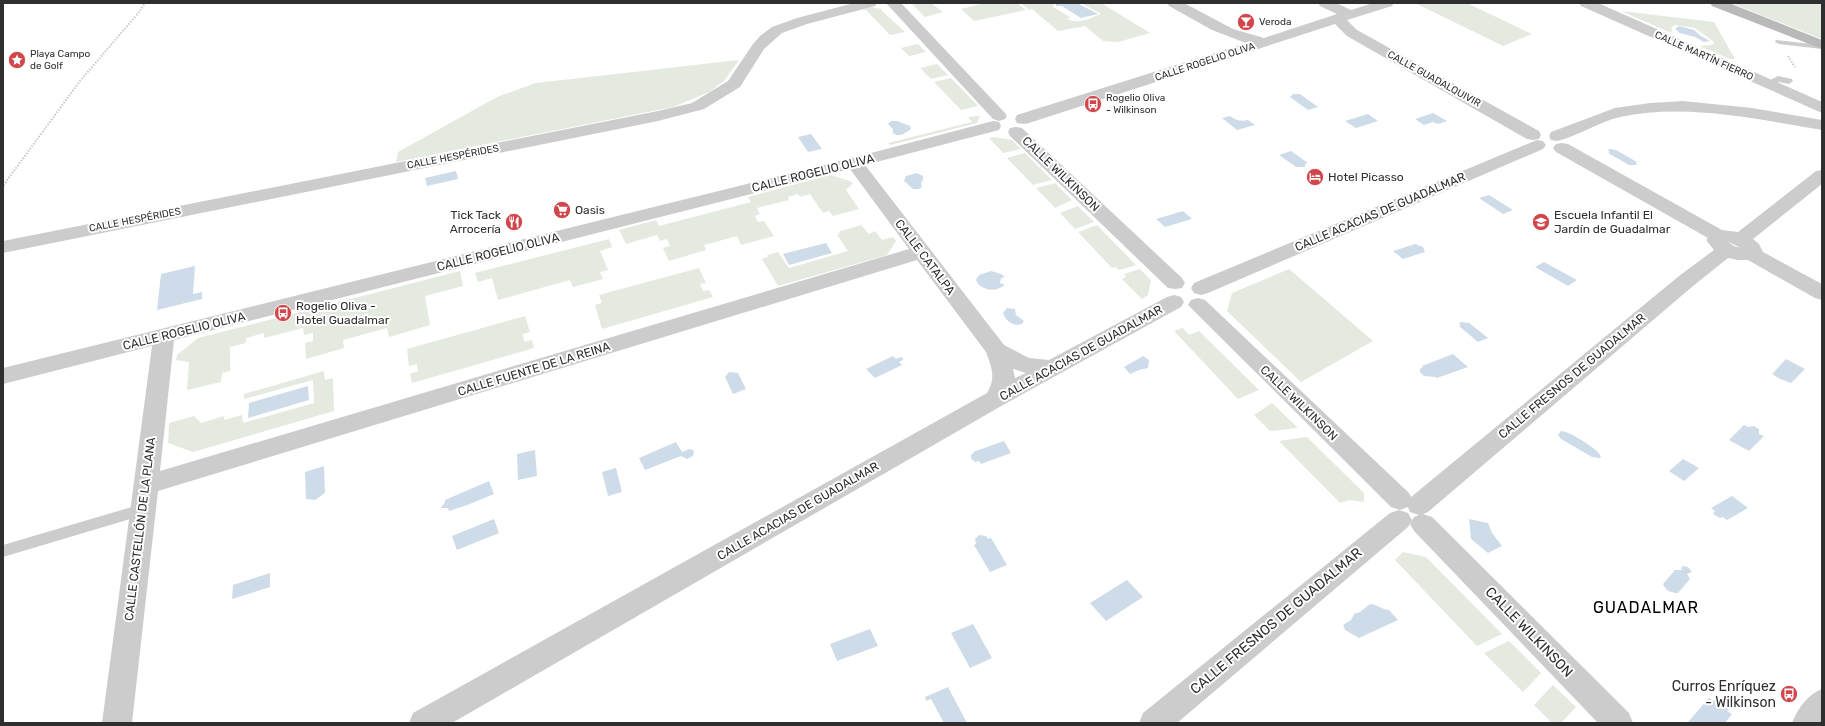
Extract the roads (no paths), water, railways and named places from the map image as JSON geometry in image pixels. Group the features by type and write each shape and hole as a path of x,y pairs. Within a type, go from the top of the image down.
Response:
{"street":[{"name":"CALLE HESPÉRIDES","path":"3,247 658,116 698,106 734,84 758,47 765,39 778,30 802,21 870,3"},
{"path":"893,3 1005,132 1020,125"},
{"path":"1174,3 1230,35 1252,41 1267,42"},
{"name":"CALLE GUADALQUIVIR","path":"1325,3 1344,17 1344,26 1352,33 1535,140"},
{"name":"CALLE ROGELIO OLIVA","path":"1020,125 1387,3"},
{"name":"CALLE MARTÍN FIERRO","path":"1586,3 1822,108"},
{"path":"1717,3 1822,46"},
{"path":"1559,142 1615,113 1650,108 1683,106 1752,113 1822,126"},
{"name":"CALLE ROGELIO OLIVA","path":"3,376 854,163 996,121"},
{"name":"CALLE WILKINSON","path":"1020,125 1174,292"},
{"path":"1535,140 1546,133 1734,245 1822,293"},
{"name":"CALLE ACACIAS DE GUADALMAR","path":"1200,297 1535,140"},
{"name":"CALLE CATALPA","path":"854,163 996,350 1002,366 1004,384 995,399"},
{"name":"CALLE FRESNOS DE GUADALMAR","path":"1154,723 1410,512 1680,286 1822,175"},
{"name":"CALLE FUENTE DE LA REINA","path":"145,485 922,252"},
{"path":"1174,292 1186,306 1200,297"},
{"name":"CALLE ACACIAS DE GUADALMAR","path":"424,723 1051,368 1174,292"},
{"name":"CALLE WILKINSON","path":"1200,297 1618,723"},
{"name":"CALLE CASTELLÓN DE LA PLANA","path":"117,723 164,336"},
{"name":"CALLE CATALPA","path":"996,350 1012,360 1029,367 1051,368"},
{"path":"1807,723 1822,703"}],"lane":[{"path":"1779,42 1822,46"},
{"path":"1767,84 1778,79 1789,81"},
{"path":"3,551 142,510"}],"water":[{"path":"1056,3 1077,3 1098,14 1081,18 1062,6 1056,6"},
{"path":"1679,26 1694,30 1710,41 1704,42 1695,37 1680,33 1675,29"},
{"path":"1293,94 1300,94 1318,107 1308,110 1290,97"},
{"path":"1433,113 1447,121 1438,124 1433,122 1424,125 1415,119"},
{"path":"1368,114 1378,121 1356,128 1345,121"},
{"path":"1230,116 1234,119 1243,121 1248,120 1255,125 1237,130 1222,118"},
{"path":"891,121 897,121 910,126 911,129 898,135 893,133 893,129 888,124"},
{"path":"811,134 822,149 808,152 798,137"},
{"path":"1607,150 1616,150 1637,162 1637,165 1629,165 1608,153 1610,152"},
{"path":"1291,151 1308,163 1305,164 1305,167 1296,167 1279,155"},
{"path":"456,171 458,179 427,186 425,178"},
{"path":"917,173 923,176 921,183 922,187 919,189 913,189 904,181 906,176"},
{"path":"1489,195 1513,210 1503,214 1479,198"},
{"path":"1183,211 1192,219 1165,227 1156,219"},
{"path":"826,243 832,253 789,265 783,254"},
{"path":"1415,244 1423,247 1425,252 1403,259 1393,251"},
{"path":"1544,262 1577,280 1568,286 1535,267"},
{"path":"195,266 193,294 202,292 202,299 157,310 161,274"},
{"path":"991,271 1005,277 1001,278 1000,283 1005,285 998,289 991,290 978,284 976,280 979,275"},
{"path":"1007,308 1015,309 1016,315 1024,321 1022,324 1016,325 1008,321 1003,313"},
{"path":"1459,323 1469,323 1488,338 1478,342 1459,326 1461,325"},
{"path":"1453,354 1468,367 1437,378 1424,376 1420,372 1420,369 1423,367 1422,366"},
{"path":"893,356 896,359 900,357 903,358 903,360 899,362 902,365 875,378 866,369"},
{"path":"1143,356 1149,360 1148,368 1130,374 1124,367"},
{"path":"1786,359 1805,369 1791,383 1772,374"},
{"path":"729,372 738,373 746,389 733,394 725,377"},
{"path":"308,386 309,400 248,418 249,403"},
{"path":"1744,425 1748,427 1754,426 1759,429 1759,434 1764,436 1749,451 1729,440"},
{"path":"1561,431 1584,441 1601,457 1592,457 1561,439 1558,435"},
{"path":"1004,441 1011,453 981,464 979,461 975,462 971,458 971,455 974,453 973,452"},
{"path":"676,442 682,452 690,449 694,451 693,456 687,459 681,456 645,470 639,458"},
{"path":"535,450 537,476 518,480 517,454"},
{"path":"1683,459 1699,468 1684,481 1669,471"},
{"path":"324,466 325,493 315,500 306,499 305,472"},
{"path":"616,468 622,492 608,496 602,472"},
{"path":"489,481 494,494 449,511 448,508 441,508 445,500"},
{"path":"1732,496 1748,508 1727,520 1713,514 1715,511 1711,508"},
{"path":"494,519 499,533 457,550 452,536"},
{"path":"1469,519 1488,523 1492,533 1502,546 1488,553 1471,539"},
{"path":"979,535 986,536 988,539 991,538 1007,565 990,572 974,545 976,544 975,539"},
{"path":"1683,566 1688,567 1692,572 1687,574 1690,579 1678,593 1673,593 1663,584 1675,570 1682,570 1681,568"},
{"path":"270,573 270,587 232,599 233,585"},
{"path":"1127,580 1143,597 1106,621 1090,603"},
{"path":"1370,604 1389,610 1398,620 1359,638 1345,630 1343,625 1351,620 1354,614 1360,612"},
{"path":"973,624 992,658 970,668 951,633"},
{"path":"870,629 878,646 837,661 830,644"},
{"path":"948,687 967,723 944,723 931,699 926,701 925,697"},
{"path":"1709,698 1714,701 1718,699 1727,704 1729,709 1727,711 1732,714 1725,723 1688,722"}],"place":[{"name":"Veroda","path":"1246,22"},
{"name":"Playa Campo de Golf","path":"17,60"},
{"name":"Rogelio Oliva - Wilkinson","path":"1093,104"},
{"name":"Hotel Picasso","path":"1315,177"},
{"name":"Oasis","path":"562,210"},
{"name":"Tick Tack Arrocería","path":"514,222"},
{"name":"Escuela Infantil El Jardín de Guadalmar","path":"1541,222"},
{"name":"Rogelio Oliva - Hotel Guadalmar","path":"283,313"},
{"name":"Curros Enríquez - Wilkinson","path":"1789,694"}],"district":[{"name":"GUADALMAR","path":"1646,607"}]}
